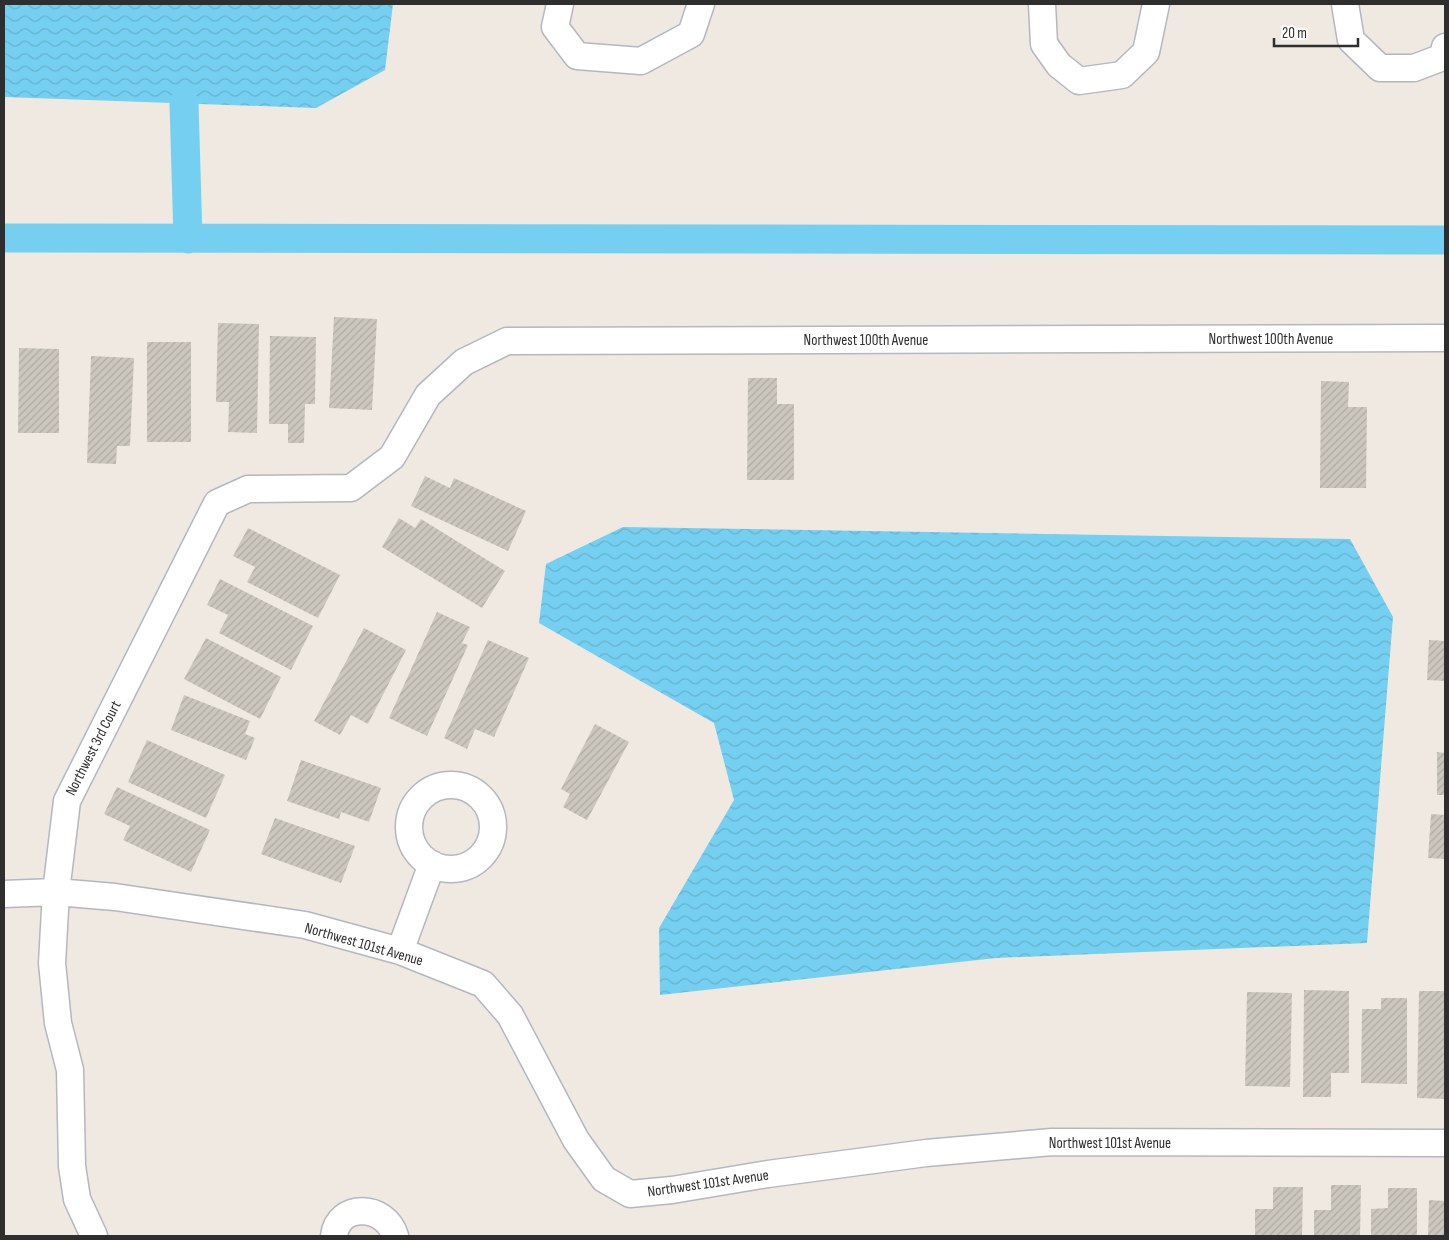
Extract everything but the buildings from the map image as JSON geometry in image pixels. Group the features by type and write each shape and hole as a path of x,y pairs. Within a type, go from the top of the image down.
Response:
{"street":[{"path":"560,4 555,27 577,56 641,61 691,34 701,4"},
{"path":"1042,4 1044,44 1058,65 1079,81 1122,75 1146,52 1156,4"},
{"path":"1345,4 1351,40 1380,68 1414,68 1442,57 1445,47"},
{"name":"Northwest 100th Avenue","path":"351,488 392,457 428,396 435,389 464,362 507,341 1445,338"},
{"name":"Northwest 3rd Court","path":"94,1236 77,1199 72,1166 70,1070 58,1024 52,964 56,892 66,801 217,503 248,489 351,488"},
{"path":"400,951 432,864"},
{"name":"Northwest 101st Avenue","path":"4,894 56,892 124,899 305,925 400,951 483,984 510,1015 576,1140 604,1179 630,1194 672,1190 768,1174 926,1152 1052,1142 1445,1143"},
{"path":"334,1236 339,1223 346,1217 355,1212 365,1211 383,1217 390,1224 395,1236"}],"water":[{"path":"4,4 393,4 385,70 316,108 4,97"},
{"path":"623,527 1350,539 1393,617 1367,943 996,958 660,995 659,928 734,800 714,723 539,623 546,564"}],"waterway":[{"path":"184,103 188,239"},
{"path":"4,238 1445,240"}]}
